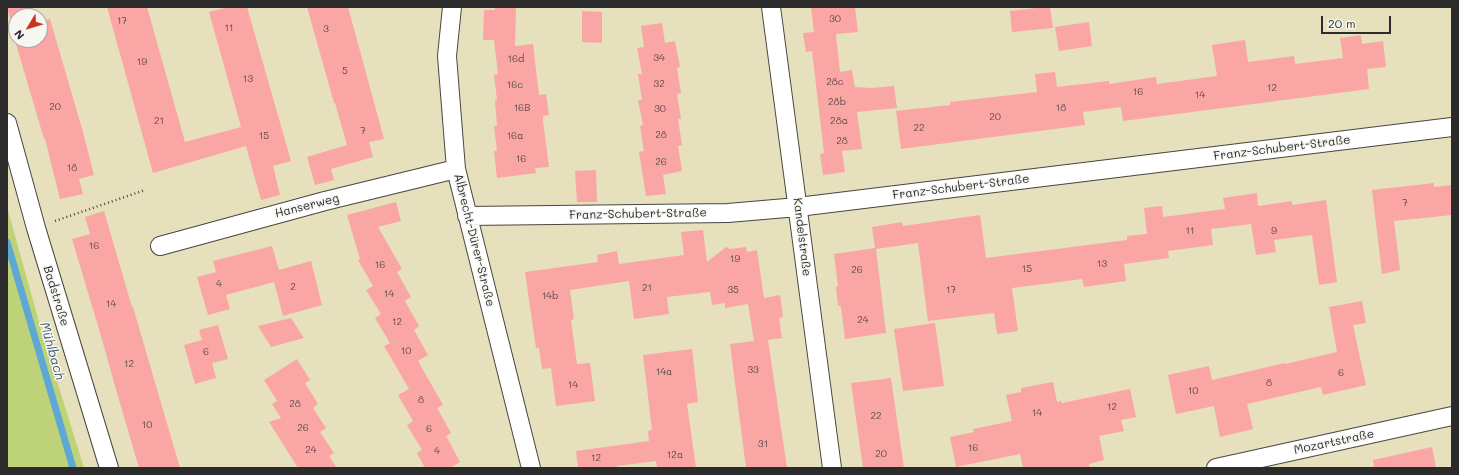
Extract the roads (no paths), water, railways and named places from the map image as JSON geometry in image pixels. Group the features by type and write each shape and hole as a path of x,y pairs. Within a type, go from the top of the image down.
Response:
{"street":[{"name":"Albrecht-Dürer-Straße","path":"452,7 447,56 456,169 531,468"},
{"name":"Kandelstraße","path":"771,7 832,468"},
{"name":"Badstraße","path":"7,123 36,228 109,468"},
{"name":"Franz-Schubert-Straße","path":"468,216 728,213 798,207 1452,127"},
{"name":"Hanserweg","path":"160,246 325,201 456,169"},
{"name":"Mozartstraße","path":"1216,468 1452,416"}],"waterway":[{"name":"Mühlbach","path":"7,242 73,468"}]}
